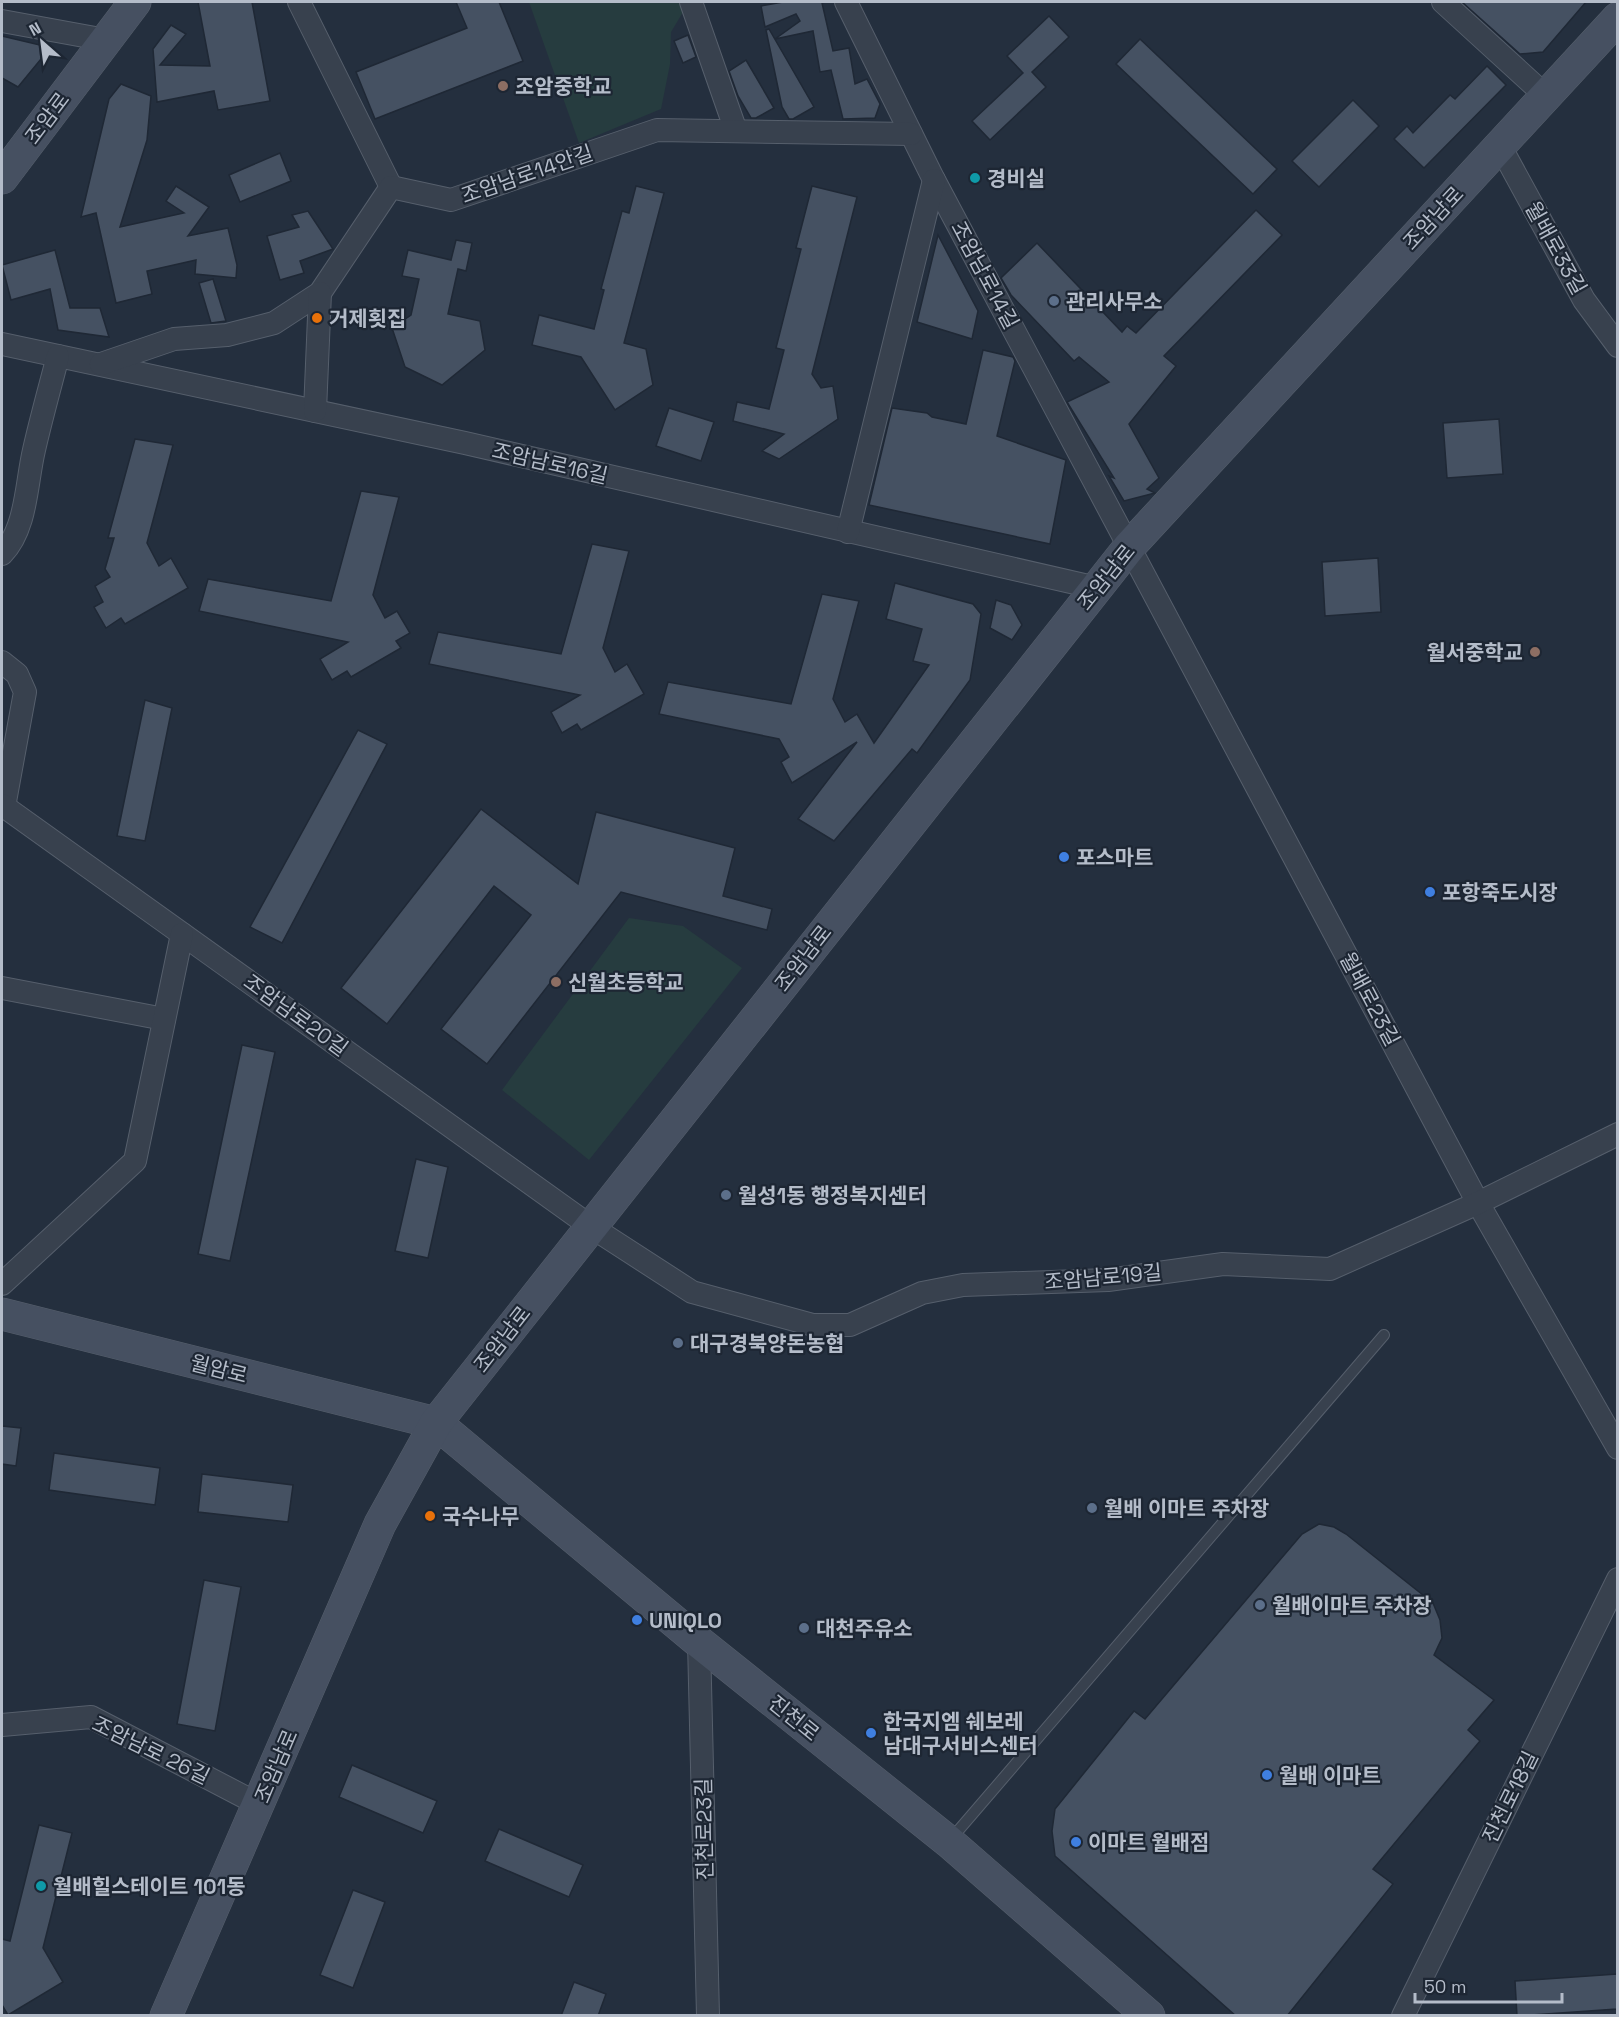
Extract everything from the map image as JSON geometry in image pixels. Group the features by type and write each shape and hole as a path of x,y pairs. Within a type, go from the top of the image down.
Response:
{"main road":[{"name":"조암로","path":"2,178 135,2"},
{"name":"조암남로","path":"166,2016 260,1805 380,1524 436,1423 1130,546 1617,18"},
{"name":"월암로","path":"2,1314 436,1423"},
{"name":"진천로","path":"436,1423 699,1642 949,1842 1149,2016"}],"street":[{"path":"99,365 174,339 227,335 274,323 320,293 391,188 299,2"},
{"path":"690,2 736,131"},
{"name":"조암남로14길","path":"846,2 934,180 1130,546"},
{"path":"1443,2 1546,96"},
{"path":"2,21 106,40"},
{"name":"조암남로14안길","path":"391,188 451,200 657,130 911,134"},
{"name":"월배로33길","path":"1500,146 1584,300 1617,346"},
{"path":"848,532 934,180"},
{"path":"315,411 320,293"},
{"name":"조암남로16길","path":"2,344 315,411 1097,588"},
{"path":"2,554 9,546 28,493 33,453 58,356"},
{"name":"월배로23길","path":"1130,546 1478,1203 1617,1448"},
{"path":"2,663 17,674 25,692 3,806"},
{"name":"조암남로20길","path":"3,806 590,1226"},
{"path":"2,1284 135,1161 182,934"},
{"path":"2,988 164,1019"},
{"name":"조암남로19길","path":"590,1226 692,1292 813,1325 850,1325 922,1293 963,1285 1108,1280 1223,1264 1330,1269 1478,1203 1617,1134"},
{"name":"진천로18길","path":"1403,2016 1617,1579"},
{"name":"진천로23길","path":"699,1642 708,2016"},
{"name":"조암남로 26길","path":"2,1725 91,1717 260,1805"}],"lane":[{"path":"949,1842 1384,1335"}],"green space":[{"path":"529,2 689,2 671,32 670,64 661,109 579,143"},
{"path":"629,918 683,926 742,968 589,1160 502,1090"}],"building":[{"path":"198,2 252,2 270,101 218,110 214,91 157,102 153,49 171,25 186,34 160,65 210,66"},
{"path":"456,2 499,2 523,61 375,119 356,72 467,28"},
{"path":"783,2 825,2 822,3 833,51 849,48 855,84 867,79 880,104 875,118 843,119 831,70 820,72 813,31 775,39 800,21 796,14 765,27 761,6"},
{"path":"1462,2 1586,2 1543,52 1520,54"},
{"path":"1049,16 1069,37 1032,72 1046,87 990,140 972,121 1023,73 1007,56"},
{"path":"769,29 814,107 793,119 789,119 782,107 766,30"},
{"path":"688,35 696,57 683,63 674,41"},
{"path":"2,36 40,45 41,59 18,87 2,78"},
{"path":"1140,39 1277,169 1253,194 1116,64"},
{"path":"746,60 774,108 756,118 751,118 738,96 729,71"},
{"path":"1487,66 1506,85 1424,168 1394,139 1407,126 1413,133 1450,95 1455,99"},
{"path":"121,84 151,96 147,140 120,227 184,213 166,201 176,186 209,207 188,236 228,228 237,265 236,278 195,274 196,260 147,271 152,294 116,303 96,213 81,217 109,99"},
{"path":"1353,100 1379,126 1319,187 1292,161"},
{"path":"280,153 291,181 240,202 229,175"},
{"path":"636,186 664,193 624,343 646,349 653,385 615,410 581,357 532,345 539,315 594,329 604,290 601,289 622,211 629,213"},
{"path":"812,186 857,197 812,374 821,388 833,386 838,419 779,459 762,451 784,434 733,421 737,402 769,409 784,350 776,348 801,249 796,248"},
{"path":"1256,210 1282,235 1164,356 1176,366 1129,424 1159,478 1147,489 1155,493 1124,501 1109,476 1114,478 1067,402 1109,382 1079,357 1074,361 1011,295 1001,278 1037,243 1122,332 1127,326 1136,333"},
{"path":"308,211 333,249 300,261 304,273 280,280 267,236 299,227 292,215"},
{"path":"938,235 978,311 972,339 917,322"},
{"path":"456,240 472,243 466,271 458,269 448,314 480,321 485,350 442,385 405,367 392,328 411,315 419,279 402,276 408,250 451,260"},
{"path":"55,250 70,308 100,308 109,337 58,330 50,289 11,300 2,265"},
{"path":"213,279 226,321 211,323 199,283"},
{"path":"983,350 1013,357 1015,361 997,436 1066,460 1050,544 869,505 892,408 927,413 932,417 966,424"},
{"path":"669,408 714,422 701,461 656,446"},
{"path":"1499,419 1503,474 1447,478 1443,423"},
{"path":"135,439 173,445 147,543 159,566 171,558 188,588 125,624 121,618 106,628 94,607 103,602 95,586 110,577 105,569 114,538 108,538"},
{"path":"361,491 399,497 373,595 385,618 397,611 410,633 396,641 401,648 351,677 347,671 332,680 320,659 348,642 199,611 208,579 331,601"},
{"path":"592,544 629,551 603,648 615,672 627,664 644,694 581,730 577,724 562,733 551,712 580,695 429,664 438,632 561,654"},
{"path":"1378,558 1381,612 1325,616 1322,562"},
{"path":"895,583 973,604 981,614 970,680 917,753 912,749 834,841 798,819 857,742 792,783 781,762 789,757 779,739 659,714 668,682 791,704 822,594 859,601 833,699 845,722 857,714 874,743 929,665 913,661 922,629 886,619"},
{"path":"996,600 1011,605 1022,625 1012,640 990,628"},
{"path":"145,700 172,708 145,841 117,836"},
{"path":"358,730 387,744 282,943 250,927"},
{"path":"481,809 578,884 596,812 735,848 723,896 772,909 767,930 621,892 487,1064 441,1029 531,915 494,886 387,1024 341,988"},
{"path":"242,1045 275,1052 230,1261 198,1254"},
{"path":"416,1159 448,1167 428,1258 395,1251"},
{"path":"2,1426 21,1428 16,1466 2,1464"},
{"path":"54,1453 160,1468 155,1505 49,1490"},
{"path":"202,1474 293,1485 288,1522 198,1512"},
{"name":"월배 이마트","path":"1319,1524 1334,1527 1346,1534 1433,1603 1440,1620 1442,1638 1434,1655 1494,1700 1468,1730 1480,1741 1373,1869 1393,1884 1287,2016 1236,2016 1055,1856 1052,1831 1055,1809 1134,1711 1145,1719 1302,1534"},
{"path":"204,1580 241,1587 215,1731 177,1724"},
{"path":"352,1765 437,1801 423,1833 339,1797"},
{"name":"월배힐스테이트 101동","path":"39,1825 72,1833 43,1948 63,1982 8,2015 2,2005 2,1939 10,1941"},
{"path":"499,1829 583,1865 569,1897 485,1861"},
{"path":"353,1890 385,1902 353,1988 320,1975"},
{"path":"1617,1974 1617,2009 1517,2016 1515,1981"},
{"path":"574,1982 606,1994 598,2016 561,2016"}],"place":[{"name":"조암중학교","path":"503,86"},
{"name":"경비실","path":"975,178"},
{"name":"관리사무소","path":"1054,301"},
{"name":"거제횟집","path":"317,318"},
{"name":"월서중학교","path":"1535,652"},
{"name":"포스마트","path":"1064,857"},
{"name":"포항죽도시장","path":"1430,892"},
{"name":"신월초등학교","path":"556,982"},
{"name":"월성1동 행정복지센터","path":"726,1195"},
{"name":"대구경북양돈농협","path":"678,1343"},
{"name":"월배 이마트 주차장","path":"1092,1508"},
{"name":"국수나무","path":"430,1516"},
{"name":"월배이마트 주차장","path":"1260,1605"},
{"name":"UNIQLO","path":"637,1620"},
{"name":"대천주유소","path":"804,1628"},
{"name":"한국지엠 쉐보레 남대구서비스센터","path":"871,1733"},
{"name":"월배 이마트","path":"1267,1775"},
{"name":"이마트 월배점","path":"1076,1842"},
{"name":"월배힐스테이트 101동","path":"41,1886"}]}
